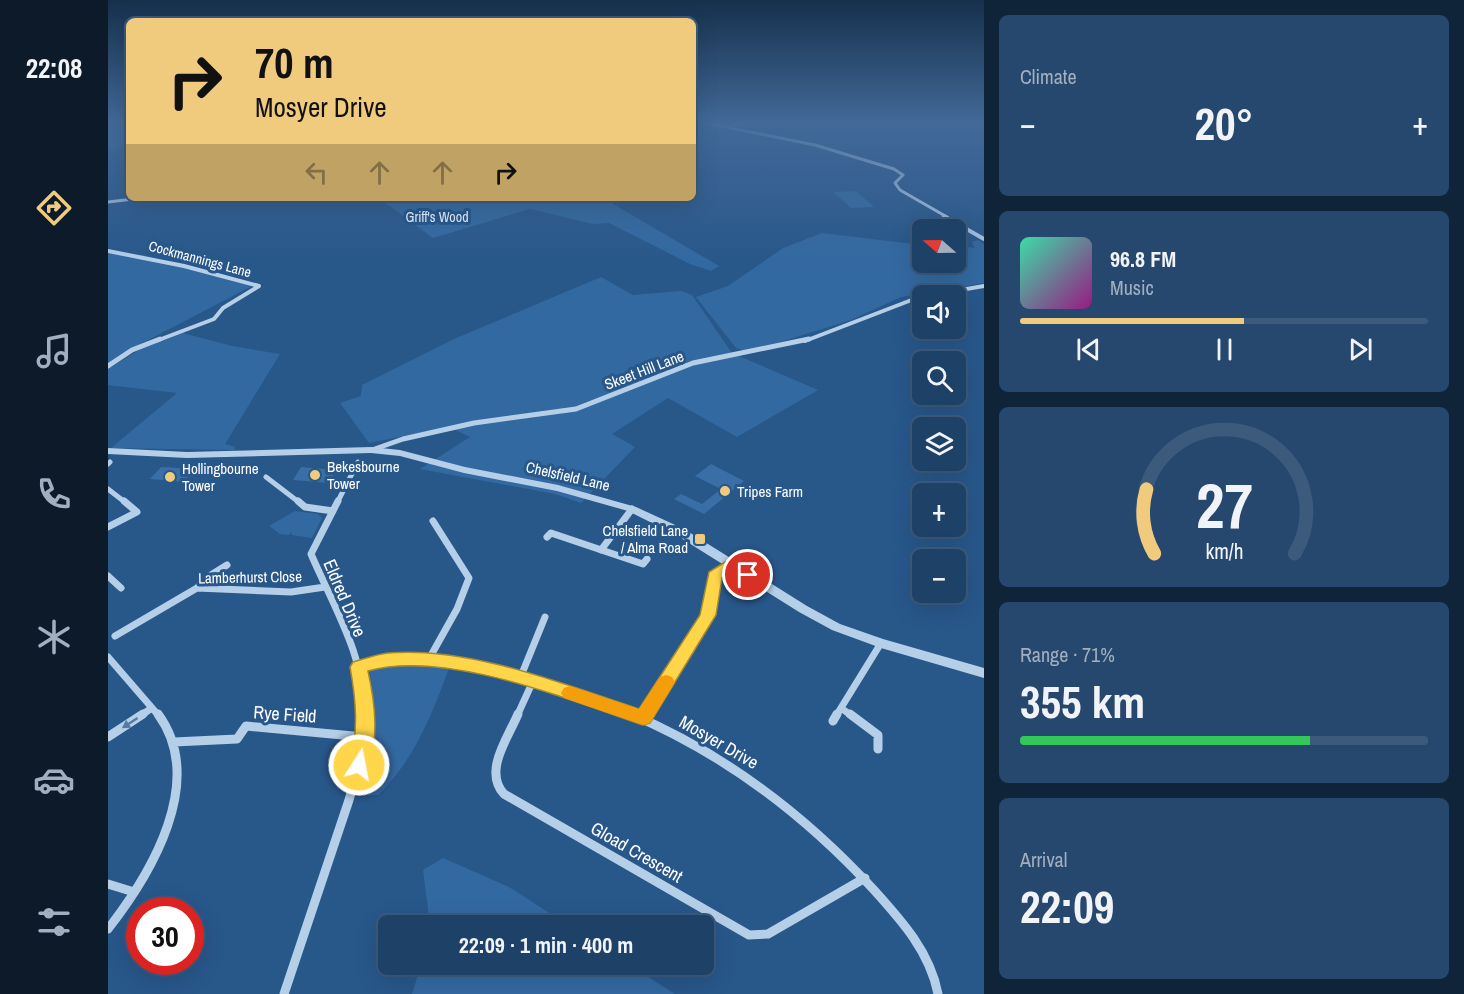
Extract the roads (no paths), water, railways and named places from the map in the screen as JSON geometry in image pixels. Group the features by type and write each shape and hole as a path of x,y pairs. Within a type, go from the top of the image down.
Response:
{"street":[{"path":"892,168 903,175 895,183 900,189 984,238"},
{"path":"108,202 126,200"},
{"name":"Cockmannings Lane","path":"108,251 134,253 187,264 259,286 224,308 214,319 132,350 108,366"},
{"name":"Skeet Hill Lane","path":"966,289 984,286"},
{"name":"Skeet Hill Lane","path":"372,450 403,439 474,423 576,409 693,363 801,342 833,332 898,303 912,299"},
{"path":"400,453 403,439"},
{"name":"Chelsfield Lane","path":"109,459 372,450 400,453 464,470 558,488 632,509 680,532 803,609 837,627 881,643 984,673"},
{"name":"Eldred Drive","path":"284,994 349,800 364,737 365,700 359,667 310,554 358,462"},
{"path":"266,477 305,507 333,512"},
{"path":"108,489 137,512 108,527"},
{"path":"601,550 632,509"},
{"path":"429,659 444,627 465,595 469,578 433,521"},
{"path":"547,537 551,533 644,564 647,559"},
{"path":"643,717 708,615 714,575 730,564"},
{"path":"196,588 206,578 227,565"},
{"path":"108,576 122,588"},
{"name":"Lamberhurst Close","path":"115,636 196,588 291,592 325,587"},
{"path":"521,676 545,617"},
{"path":"833,721 881,643"},
{"path":"108,657 152,708 174,742 179,776 174,806 134,891 108,929"},
{"name":"Mosyer Drive","path":"359,667 386,659 429,659 521,676 643,717 738,770 797,813 865,878 922,948 938,994"},
{"name":"Gload Crescent","path":"533,681 496,761 494,775 498,789 509,798 749,935 768,934 865,878"},
{"path":"108,737 152,708"},
{"path":"841,708 878,735 878,749"},
{"name":"Rye Field","path":"174,742 237,739 246,726 364,737"},
{"path":"108,884 134,891"}],"place":[{"name":"Bekesbourne Tower","path":"315,475"},
{"name":"Hollingbourne Tower","path":"170,477"},
{"name":"Tripes Farm","path":"725,491"},
{"name":"Chelsfield Lane / Alma Road","path":"700,539"}],"park label":[{"name":"Griff's Wood","path":"437,217"}]}
